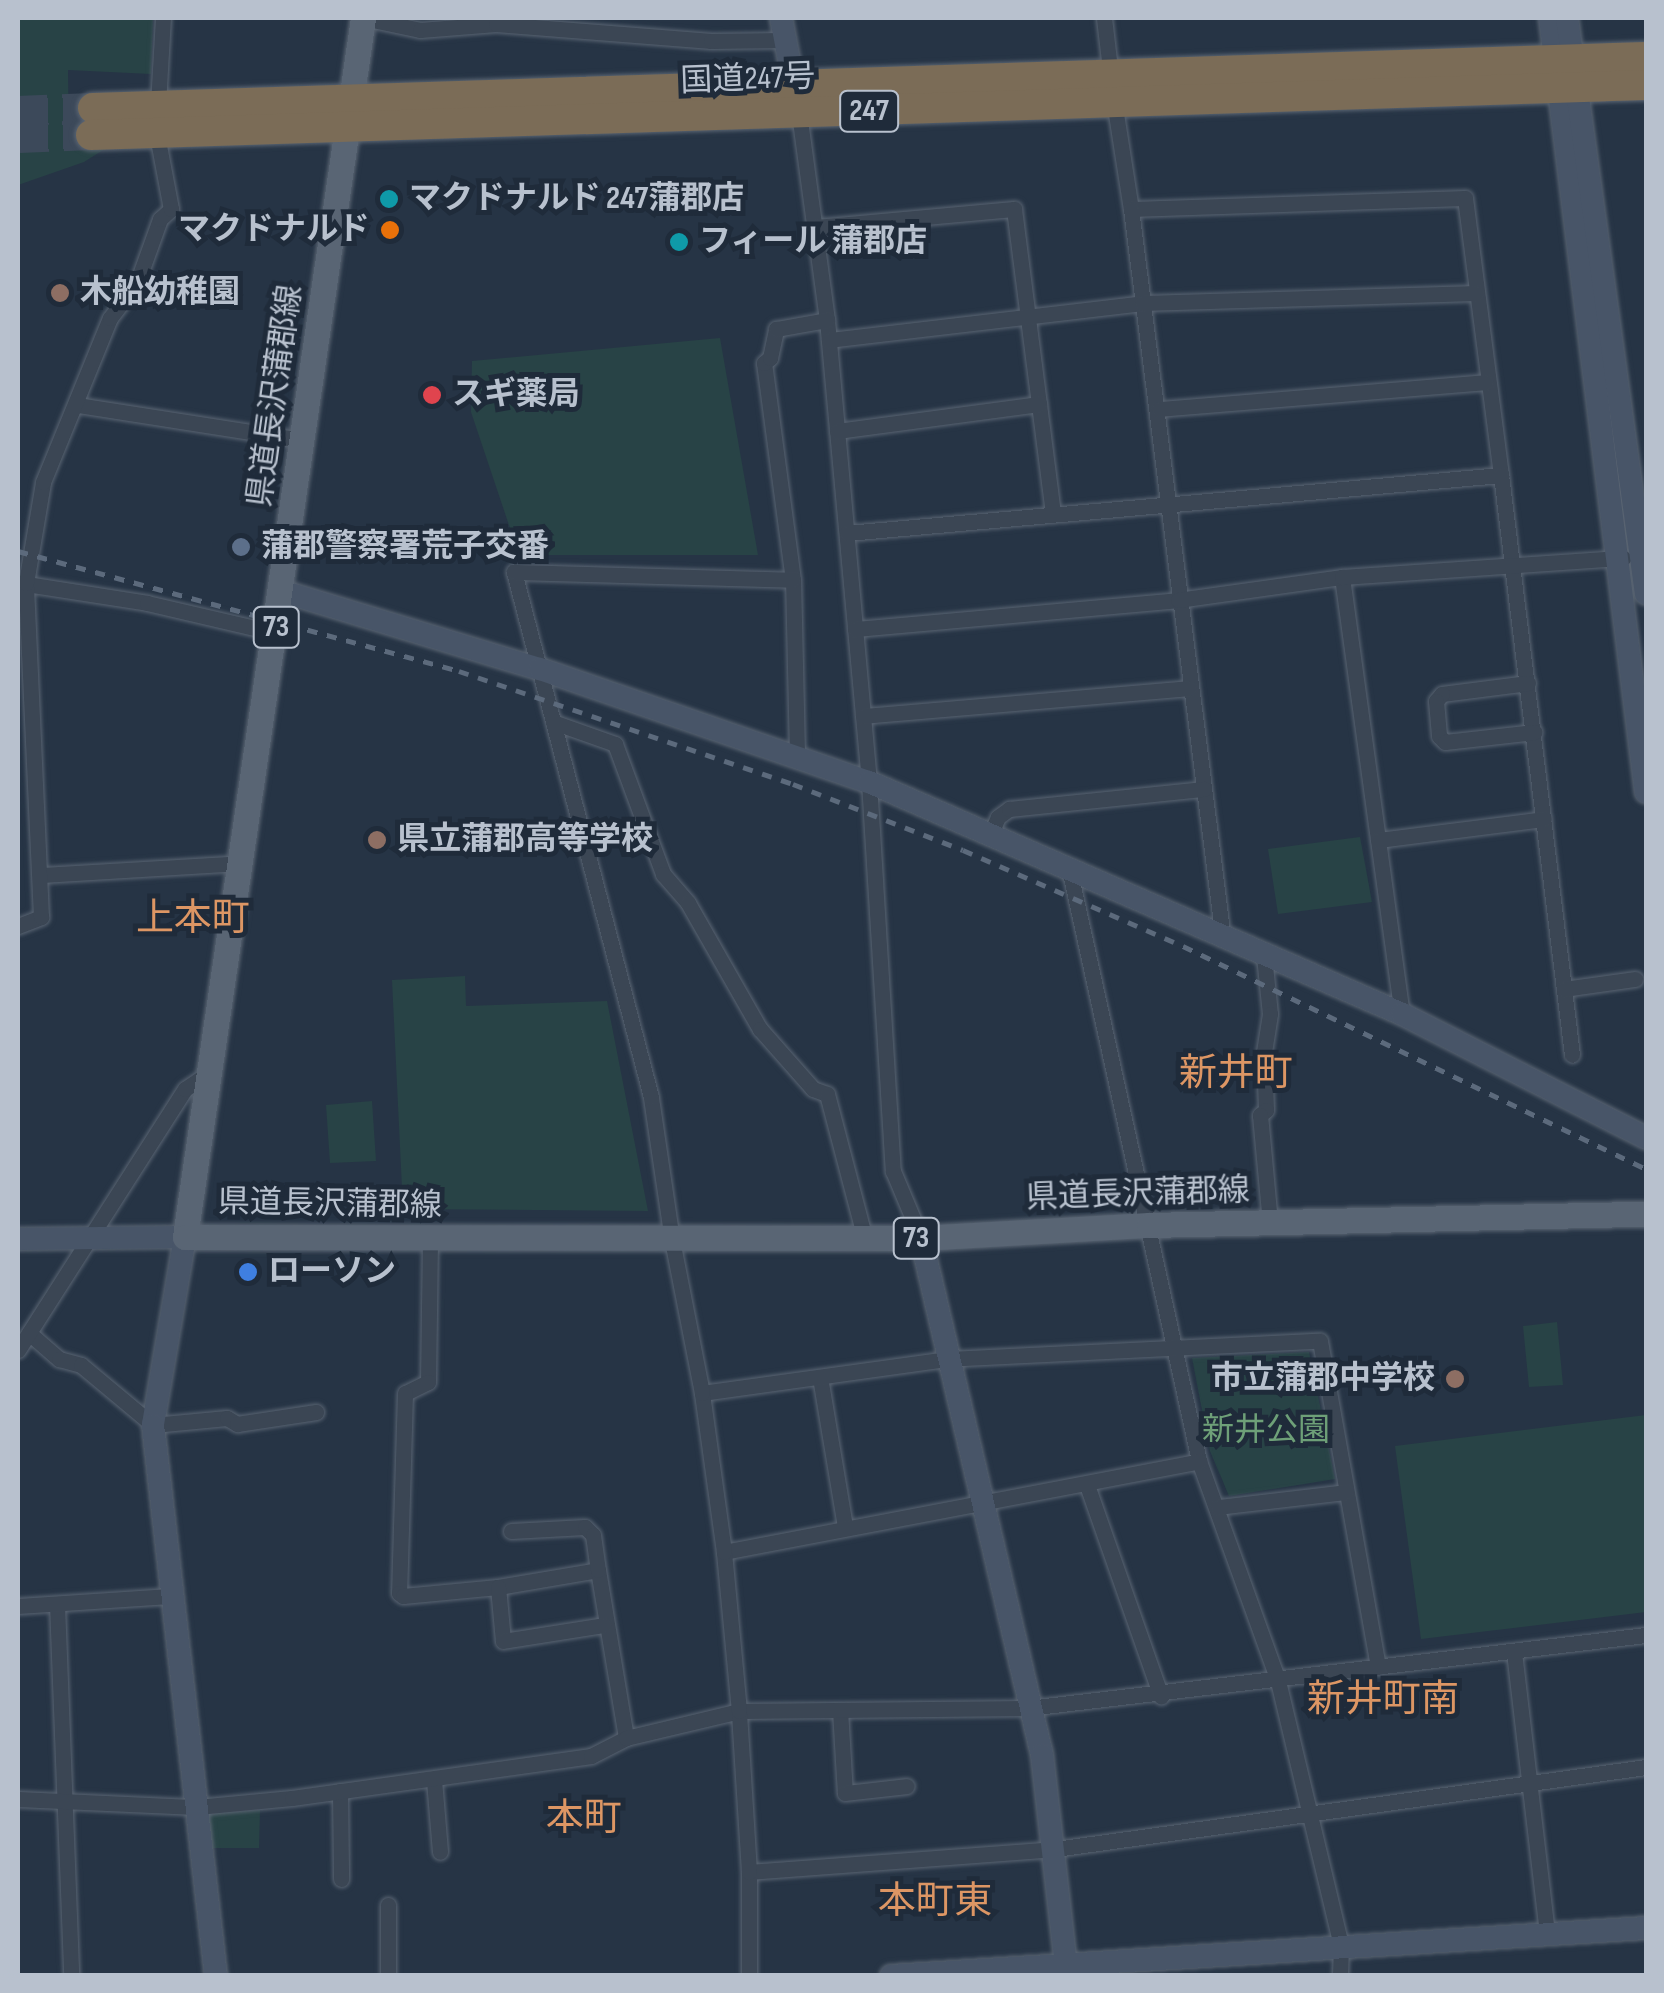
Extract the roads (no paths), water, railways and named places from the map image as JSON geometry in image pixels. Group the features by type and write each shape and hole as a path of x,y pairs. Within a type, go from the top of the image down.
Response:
{"highway":[{"name":"国道247号","path":"1566,76 1646,57"},
{"name":"国道247号","path":"349,116 158,104 92,121 157,135 349,116 796,98 1566,76 1646,86"}],"main road":[{"name":"県道長沢蒲郡線","path":"363,18 185,1237 865,1239 1149,1225 1646,1214"}],"street":[{"path":"158,104 163,18"},
{"path":"363,18 420,30 549,22 711,41 782,29 815,227 838,430 869,782 892,1171 921,1238 1045,1771 1066,1969"},
{"path":"1104,18 1159,409 1166,504 1223,938"},
{"path":"1550,18 1566,76 1644,554 1646,594"},
{"path":"1567,18 1566,76 1646,792"},
{"path":"18,926 41,917 22,583 43,482 78,405 110,318 137,283 160,219 171,208 157,135"},
{"path":"1131,209 1465,198 1486,382 1515,568 1572,1055"},
{"path":"815,227 1014,210 1053,514"},
{"path":"829,340 1142,302 1477,293"},
{"path":"797,754 794,580 764,363 770,358 776,330 827,320"},
{"path":"1159,409 1486,382"},
{"path":"838,430 1040,404"},
{"path":"78,405 302,440"},
{"path":"847,533 1501,475"},
{"path":"855,629 1178,600 1342,577 1515,568 1618,560 1644,554"},
{"path":"749,1976 749,1872 739,1711 724,1552 702,1392 672,1240 647,1079 514,572 794,580"},
{"path":"1342,577 1402,1014"},
{"path":"22,583 276,632"},
{"path":"282,591 540,669 797,754 869,782 1402,1014 1646,1138"},
{"path":"1528,683 1442,694 1436,700 1439,736 1445,742 1534,732"},
{"path":"863,716 1189,688"},
{"path":"553,722 615,744 663,874 688,903 760,1029 813,1089 826,1094 865,1239"},
{"path":"991,834 998,817 1009,808 1204,790"},
{"path":"1378,840 1544,818"},
{"path":"41,875 242,863"},
{"path":"1069,868 1198,1461 1278,1682 1342,1946 1340,1976"},
{"path":"1264,956 1270,1014 1264,1052 1266,1110 1260,1114 1270,1222"},
{"path":"1564,989 1635,979"},
{"path":"18,1350 184,1089 209,1073"},
{"path":"18,1240 185,1237 153,1424 216,1976"},
{"path":"430,1239 428,1382 404,1392 399,1593 404,1596 498,1586 598,1570"},
{"path":"29,1333 51,1354 81,1365 153,1424 227,1418 237,1424 316,1412"},
{"path":"702,1392 946,1358 1320,1341 1378,1667"},
{"path":"820,1377 845,1526"},
{"path":"724,1552 1198,1461"},
{"path":"1087,1485 1161,1696"},
{"path":"1218,1508 1346,1492"},
{"path":"511,1531 585,1526 593,1535 604,1625 626,1738"},
{"path":"498,1586 503,1642 604,1625"},
{"path":"18,1606 170,1596"},
{"path":"56,1604 71,1976"},
{"path":"18,1799 197,1807 434,1780 590,1756 626,1738 739,1711 1028,1708 1161,1696 1646,1635"},
{"path":"1514,1652 1548,1932"},
{"path":"840,1710 845,1792 907,1786"},
{"path":"749,1872 1055,1849 1646,1767"},
{"path":"434,1780 440,1852"},
{"path":"340,1792 341,1880"},
{"path":"388,1905 388,1976"},
{"path":"891,1976 1066,1969 1342,1946 1646,1928"}],"tunnel":[{"path":"18,111 93,108"},
{"path":"18,138 91,135"}],"railway":[{"path":"18,551 459,671 793,784 963,850 1183,946 1646,1169"}],"place":[{"name":"マクドナルド 247蒲郡店","path":"389,199"},
{"name":"マクドナルド","path":"390,230"},
{"name":"フィール 蒲郡店","path":"679,242"},
{"name":"木船幼稚園","path":"60,293"},
{"name":"スギ薬局","path":"432,395"},
{"name":"蒲郡警察署荒子交番","path":"241,547"},
{"name":"県立蒲郡高等学校","path":"377,840"},
{"name":"ローソン","path":"248,1272"},
{"name":"市立蒲郡中学校","path":"1455,1379"}],"district":[{"name":"上本町","path":"193,919"},
{"name":"新井町","path":"1236,1074"},
{"name":"新井町南","path":"1383,1700"},
{"name":"本町","path":"584,1819"},
{"name":"本町東","path":"935,1902"}],"park label":[{"name":"新井公園","path":"1266,1431"}]}
